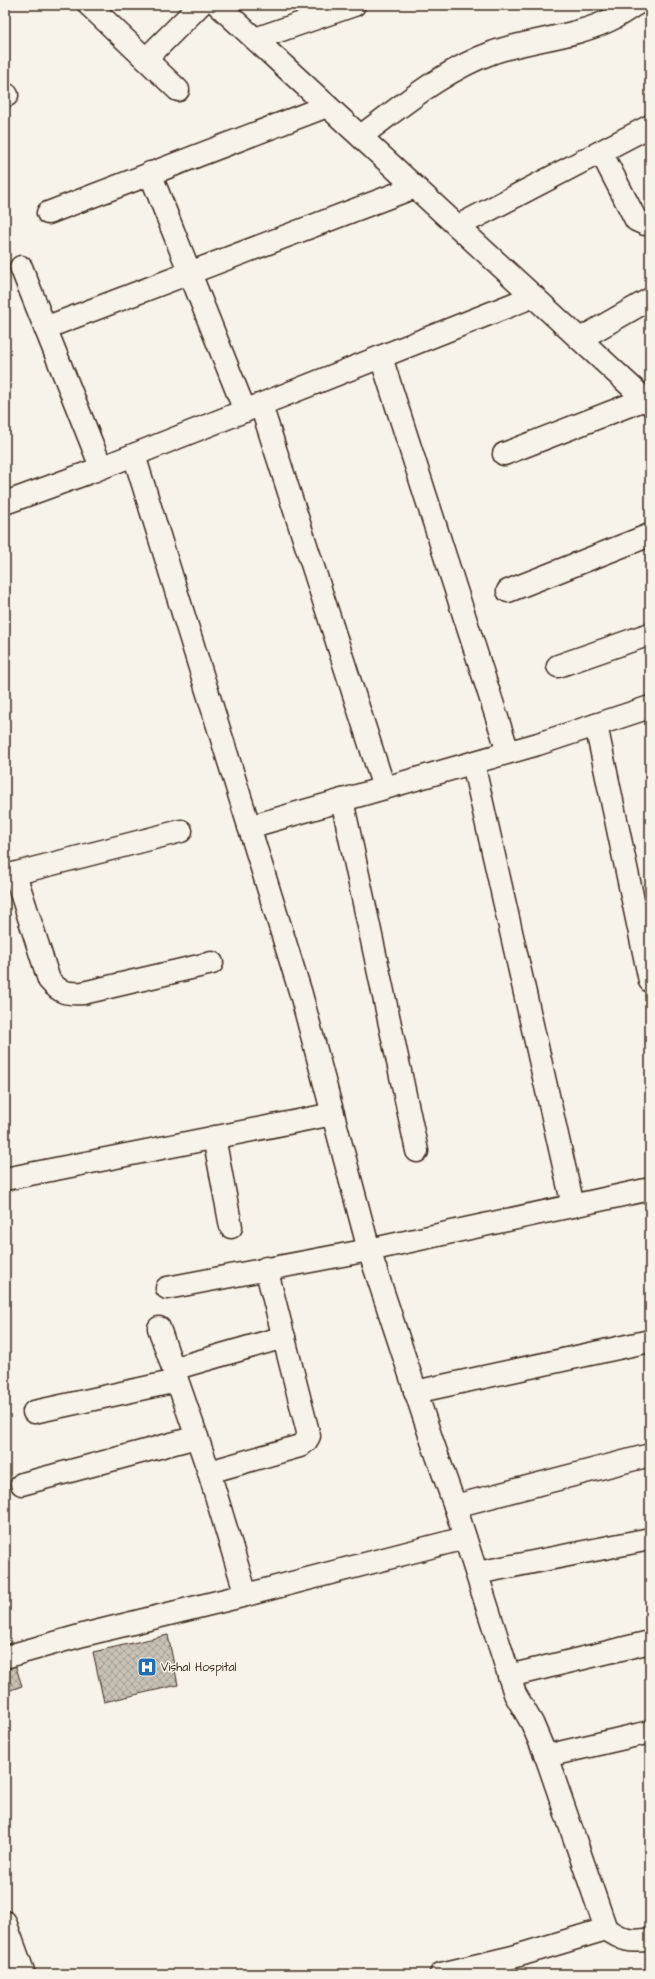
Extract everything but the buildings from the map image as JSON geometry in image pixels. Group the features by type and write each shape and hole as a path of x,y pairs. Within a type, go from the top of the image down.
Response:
{"street":[{"path":"89,5 178,90"},
{"path":"146,59 200,5"},
{"path":"218,5 647,402 504,454"},
{"path":"255,39 354,5"},
{"path":"361,136 428,87 463,66 494,52 586,29 614,18 635,5"},
{"path":"48,213 327,106"},
{"path":"458,226 650,126"},
{"path":"601,152 636,220 645,224 650,222"},
{"path":"150,173 190,273 253,408 384,788"},
{"path":"45,328 415,187"},
{"path":"21,267 101,467"},
{"path":"5,503 134,455 534,296"},
{"path":"580,339 650,299"},
{"path":"381,357 508,752"},
{"path":"134,455 301,994 369,1250 415,1392 455,1506 515,1694 532,1723 546,1756 606,1929 631,1942 650,1939"},
{"path":"508,591 650,535"},
{"path":"558,666 650,634"},
{"path":"249,827 473,763 650,707"},
{"path":"596,725 650,981"},
{"path":"473,763 573,1206"},
{"path":"342,800 416,1150"},
{"path":"181,830 10,875 49,980 56,989 68,993 83,993 212,963"},
{"path":"5,1179 333,1114"},
{"path":"214,1137 231,1227"},
{"path":"167,1288 266,1268 369,1250 650,1189"},
{"path":"209,1472 300,1446 306,1441 308,1436 266,1268"},
{"path":"159,1328 209,1472 246,1595"},
{"path":"34,1412 175,1375 284,1337"},
{"path":"415,1392 650,1341"},
{"path":"22,1484 197,1437"},
{"path":"455,1506 650,1455"},
{"path":"5,1657 83,1635 246,1595 465,1538"},
{"path":"477,1573 650,1540"},
{"path":"509,1676 650,1642"},
{"path":"546,1756 650,1732"},
{"path":"5,1922 24,1974"},
{"path":"441,1974 467,1971 606,1929"}],"place":[{"name":"Vishal Hospital","path":"147,1667"}]}
